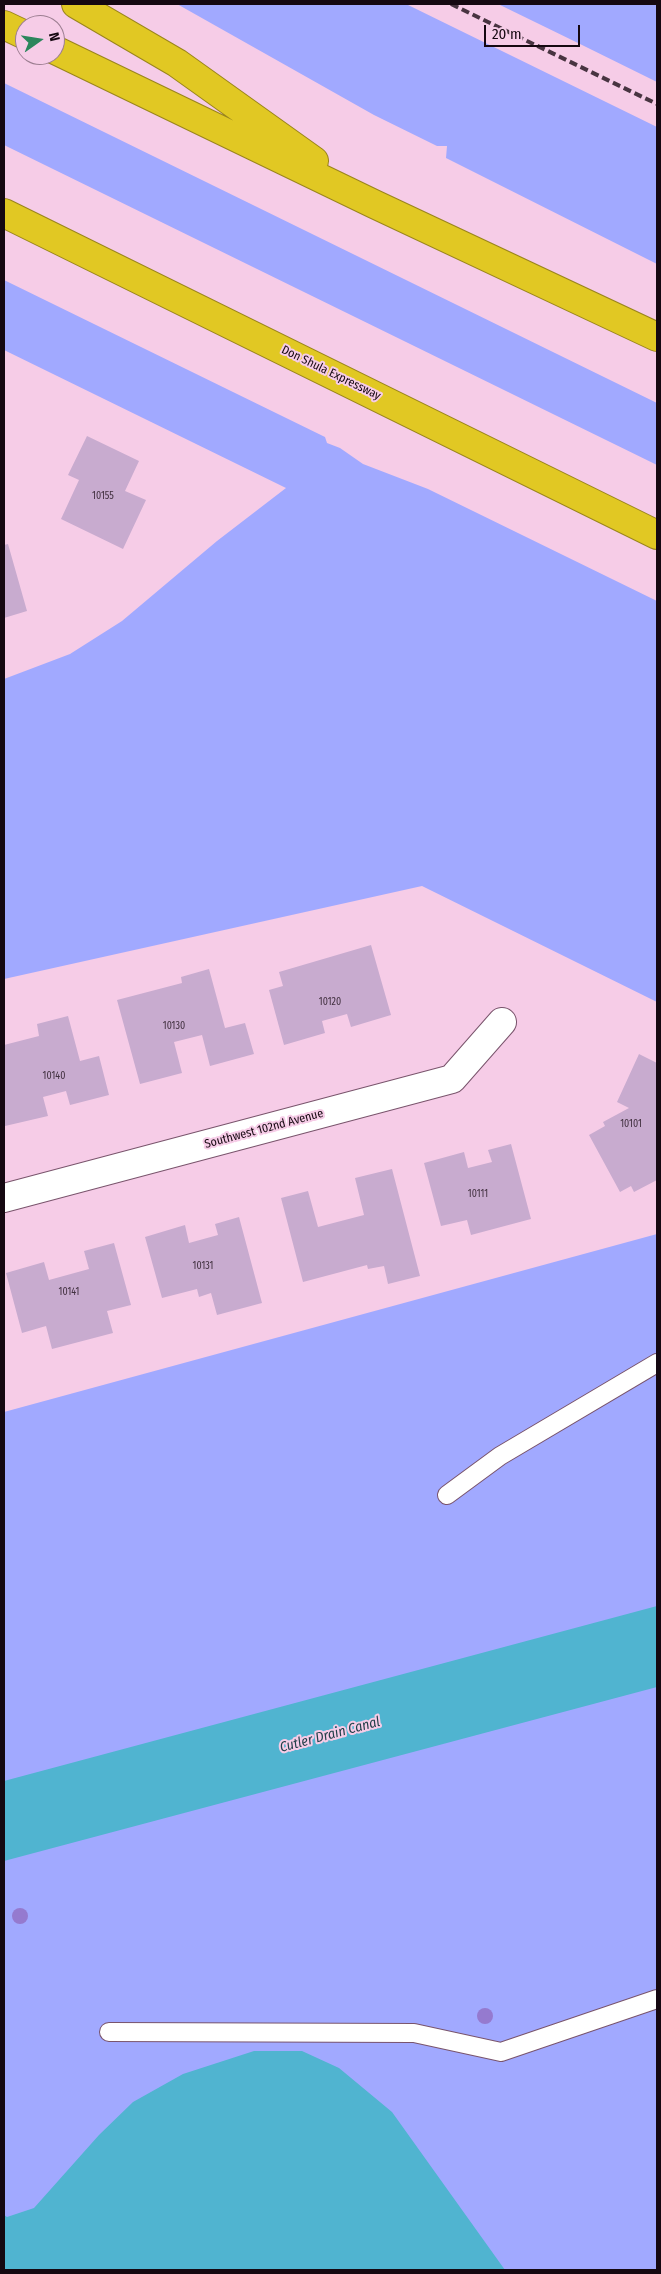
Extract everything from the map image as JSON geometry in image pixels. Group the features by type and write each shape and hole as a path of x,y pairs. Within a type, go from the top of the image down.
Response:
{"highway":[{"path":"76,4 178,63 374,204"},
{"path":"65,55 374,204 657,337"},
{"name":"Don Shula Expressway","path":"4,213 657,535"}],"street":[{"name":"Southwest 102nd Avenue","path":"4,1198 452,1079 502,1022"}],"lane":[{"path":"447,1495 500,1456 657,1363"},
{"path":"109,2032 414,2033 501,2052 657,1999"}],"shaded area":[{"path":"177,4 406,4 657,127 657,264 446,158 447,146 437,146 374,115"},
{"path":"498,4 657,4 657,82 578,43"},
{"path":"4,83 657,403 657,465 4,145"},
{"path":"4,280 325,437 327,443 340,448 363,464 428,489 657,601 657,1002 422,886 4,979 4,679 70,654 122,621 217,541 286,488 4,350"},
{"path":"657,1234 657,2270 4,2270 4,1412"}],"water":[{"name":"Cutler Drain Canal","path":"657,1606 657,1687 4,1861 4,1781"},
{"path":"254,2051 302,2051 339,2068 392,2112 505,2270 4,2270 4,2215 7,2217 34,2208 99,2135 133,2102 183,2074"}],"building":[{"path":"87,436 139,461 125,491 146,500 123,549 61,519 79,480 68,475"},
{"path":"8,544 27,611 4,618 4,545"},
{"path":"371,945 391,1015 351,1027 347,1014 322,1021 325,1033 284,1045 269,990 283,986 279,972"},
{"path":"209,969 225,1028 245,1023 254,1054 210,1066 202,1035 174,1042 182,1073 140,1084 117,1000 182,983 181,977"},
{"path":"68,1016 80,1061 99,1056 109,1095 70,1105 66,1091 43,1097 48,1116 5,1126 4,1045 39,1036 37,1024"},
{"path":"639,1054 657,1063 657,1180 634,1192 631,1186 620,1192 589,1135 605,1126 603,1122 629,1108 617,1102"},
{"path":"511,1144 531,1219 471,1235 467,1220 441,1226 424,1163 464,1152 468,1168 492,1162 488,1150"},
{"path":"392,1169 420,1276 388,1284 384,1266 368,1269 367,1265 303,1282 281,1198 308,1191 318,1227 364,1215 355,1178"},
{"path":"239,1217 262,1303 217,1315 211,1293 199,1297 197,1289 162,1298 145,1237 185,1225 189,1243 218,1235 215,1224"},
{"path":"114,1243 131,1305 107,1311 113,1333 52,1349 46,1326 22,1333 6,1273 44,1262 49,1280 89,1269 84,1251"}],"railway":[{"path":"451,4 657,104"}]}
